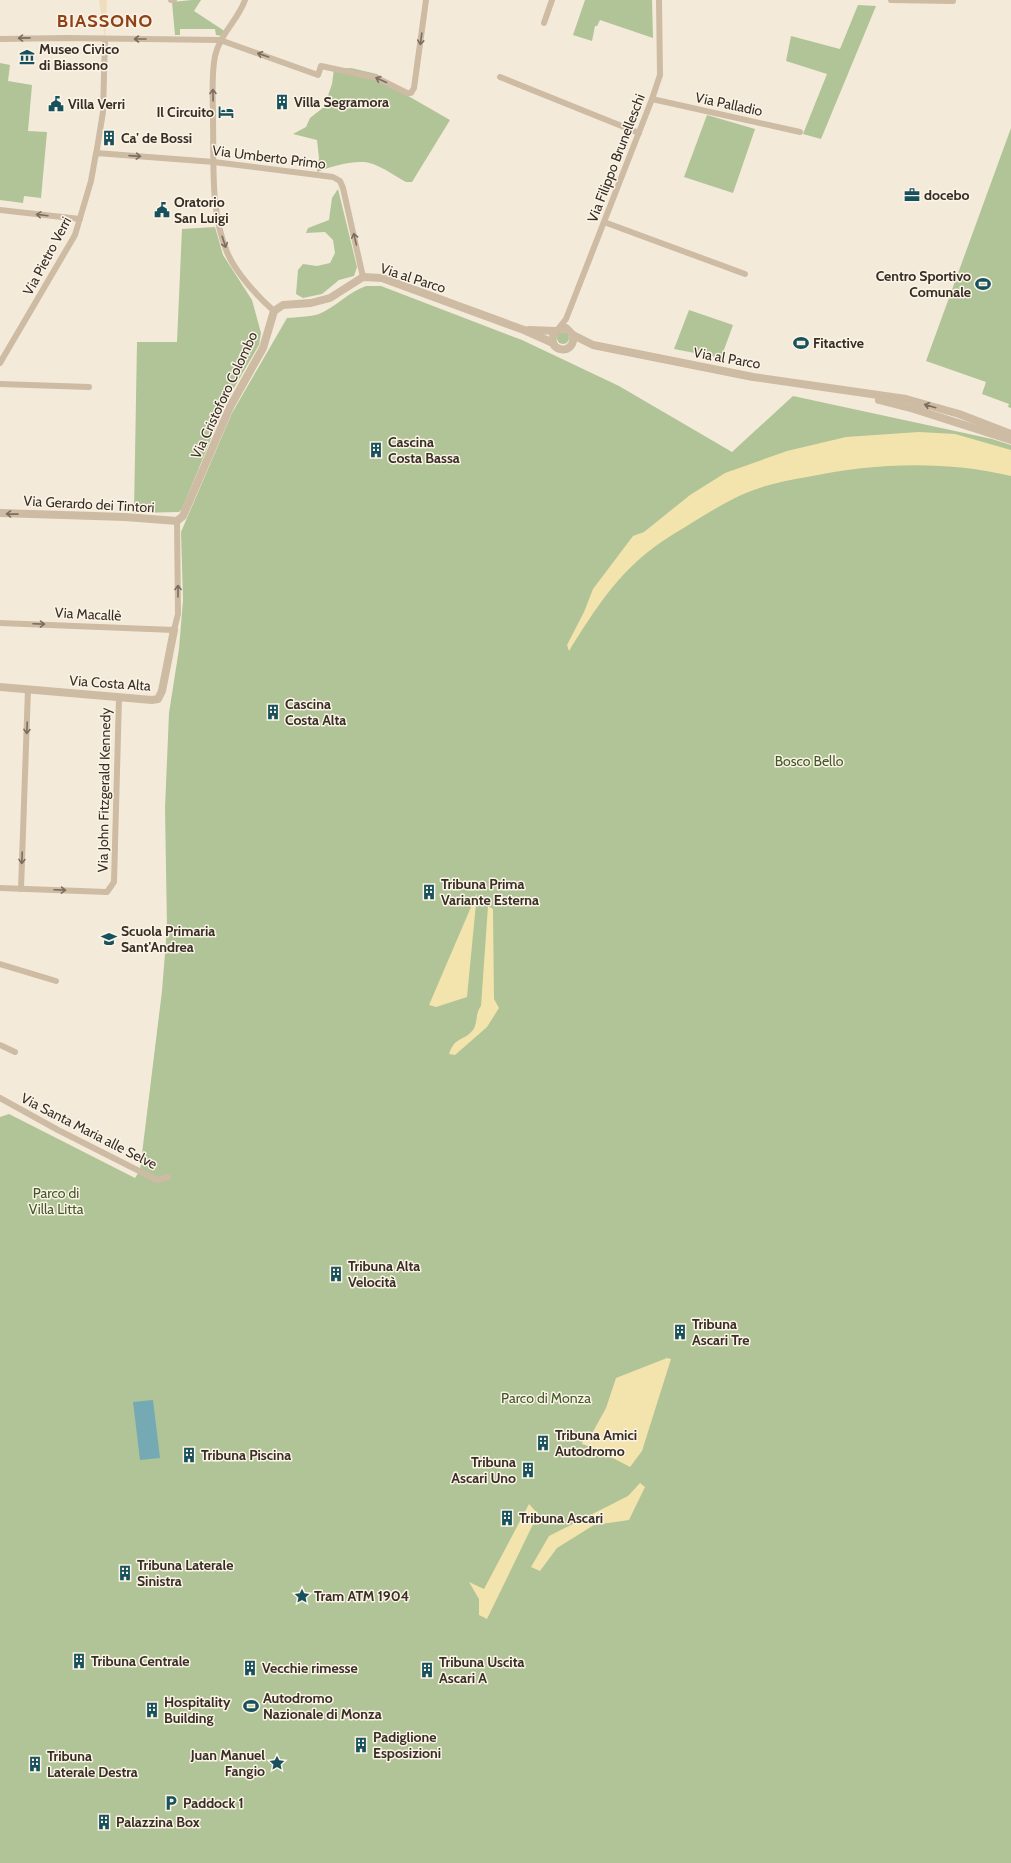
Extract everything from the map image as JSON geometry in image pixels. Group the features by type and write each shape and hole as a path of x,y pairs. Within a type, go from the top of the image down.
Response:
{"street":[{"path":"245,0 240,13 220,40 215,56 213,80 216,204 220,232 228,254 252,290 274,311"},
{"path":"2,39 220,40 318,75 321,66 377,78 407,93 413,92 414,88 426,0"},
{"path":"544,23 552,0"},
{"name":"Via Filippo Brunelleschi","path":"557,330 566,319 639,133 660,75 659,0"},
{"path":"891,0 953,1"},
{"name":"Via Pietro Verri","path":"0,363 75,235 91,181 103,112 105,39"},
{"path":"500,77 639,133"},
{"name":"Via Palladio","path":"652,99 800,132"},
{"name":"Via Umberto Primo","path":"96,154 214,162 333,177 340,182 343,188 363,277"},
{"path":"0,210 80,219"},
{"path":"604,222 745,274"},
{"name":"Via al Parco","path":"274,311 283,305 311,303 330,298 363,277 382,278 524,330 553,343"},
{"name":"Via Cristoforo Colombo","path":"177,521 183,516 230,406 263,348 274,311"},
{"path":"566,319 572,333 574,340 571,346 561,350 553,343 552,336 557,330 566,328 572,333"},
{"name":"Via al Parco","path":"524,330 557,330"},
{"name":"Via al Parco","path":"572,333 590,344"},
{"name":"Via al Parco","path":"571,346 590,344 696,366 836,390 906,399 959,414 1011,434"},
{"path":"0,384 89,387"},
{"name":"Via al Parco","path":"836,390 914,408 1011,440"},
{"name":"Via Gerardo dei Tintori","path":"0,513 125,517 177,521"},
{"name":"Via Costa Alta","path":"0,687 118,698 158,699 162,691 178,614 177,521"},
{"name":"Via Macallè","path":"0,623 174,630"},
{"path":"0,888 21,889 28,689"},
{"name":"Via John Fitzgerald Kennedy","path":"21,889 107,892 114,882 118,698"},
{"path":"0,964 56,981"},
{"path":"0,1045 15,1052"},
{"name":"Via Santa Maria alle Selve","path":"0,1098 126,1165 158,1180 168,1176"}],"green space":[{"path":"201,0 194,11 226,32 223,36 216,35 215,29 180,29 180,35 175,35 172,2"},
{"path":"585,0 652,0 653,38 600,20 597,26 595,26 592,41 573,35"},
{"path":"858,5 876,6 821,139 803,134 827,74 786,61 791,36 840,49"},
{"path":"0,63 10,65 8,81 32,85 28,131 47,132 41,198 24,196 23,203 0,200"},
{"path":"351,68 377,74 403,93 450,120 412,182 406,182 367,162 353,162 329,167 317,172 319,158 317,140 293,134 306,127 310,118 324,107 332,84 334,69"},
{"path":"707,115 755,129 733,193 684,177"},
{"name":"Centro Sportivo Comunale","path":"1011,128 1011,408 1008,407 1009,404 982,394 986,382 926,361"},
{"path":"338,189 357,267 354,276 339,280 322,294 303,298 296,294 298,270 303,264 317,266 330,263 335,253 333,240 325,232 306,233 308,228 329,220 332,198"},
{"path":"215,227 223,255 252,300 261,333 259,345 227,400 182,509 179,512 134,513 137,342 177,342 182,229"},
{"name":"Parco di Monza","path":"366,286 381,286 522,340 619,386 732,452 793,396 992,439 1011,445 1011,1863 0,1863 0,1117 9,1114 135,1178 140,1170 162,991 167,928 165,808 169,713 179,649 183,600 181,532 232,413 287,318 319,314 331,308 353,292"},
{"path":"689,310 733,325 721,358 674,349"},
{"path":"561,332 565,332 569,338 565,344 561,344 557,340 557,336"}],"sand":[{"path":"919,432 955,434 1011,450 1011,476 960,467 909,465 883,466 832,472 793,479 751,491 730,500 698,519 662,541 643,556 621,577 593,613 569,651 567,645 584,612 593,589 633,536 644,532 690,495 725,473 787,451 846,437"},
{"path":"477,893 467,997 436,1007 429,1005"},
{"path":"488,906 493,909 494,999 499,1008 487,1027 455,1055 449,1054 454,1044 473,1030 481,1006"},
{"path":"667,1358 671,1359 642,1451 630,1467 594,1448 582,1444 584,1436 590,1437 606,1408 616,1378"},
{"path":"640,1483 645,1487 629,1520 594,1525 557,1548 540,1571 531,1567 549,1536 628,1496"},
{"path":"529,1504 538,1514 487,1619 479,1615 479,1599 469,1582 484,1589"}],"shaded area":[{"path":"99,0 107,0 105,39"}],"water":[{"path":"153,1400 160,1458 140,1460 133,1402"}],"place":[{"name":"Museo Civico di Biassono","path":"27,57"},
{"name":"Villa Segramora","path":"282,102"},
{"name":"Villa Verri","path":"56,104"},
{"name":"Il Circuito","path":"226,112"},
{"name":"Ca' de Bossi","path":"109,138"},
{"name":"docebo","path":"912,195"},
{"name":"Oratorio San Luigi","path":"162,210"},
{"name":"Centro Sportivo Comunale","path":"983,284"},
{"name":"Fitactive","path":"801,343"},
{"name":"Cascina Costa Bassa","path":"376,450"},
{"name":"Cascina Costa Alta","path":"273,712"},
{"name":"Tribuna Prima Variante Esterna","path":"429,892"},
{"name":"Scuola Primaria Sant'Andrea","path":"109,939"},
{"name":"Tribuna Alta Velocità","path":"336,1274"},
{"name":"Tribuna Ascari Tre","path":"680,1332"},
{"name":"Tribuna Amici Autodromo","path":"543,1443"},
{"name":"Tribuna Piscina","path":"189,1455"},
{"name":"Tribuna Ascari Uno","path":"528,1470"},
{"name":"Tribuna Ascari","path":"507,1518"},
{"name":"Tribuna Laterale Sinistra","path":"125,1573"},
{"name":"Tram ATM 1904","path":"302,1596"},
{"name":"Tribuna Centrale","path":"79,1661"},
{"name":"Vecchie rimesse","path":"250,1668"},
{"name":"Tribuna Uscita Ascari A","path":"427,1670"},
{"name":"Autodromo Nazionale di Monza","path":"251,1706"},
{"name":"Hospitality Building","path":"152,1710"},
{"name":"Padiglione Esposizioni","path":"361,1745"},
{"name":"Juan Manuel Fangio","path":"277,1763"},
{"name":"Tribuna Laterale Destra","path":"35,1764"},
{"name":"Paddock 1","path":"171,1803"},
{"name":"Palazzina Box","path":"104,1822"}],"district":[{"name":"BIASSONO","path":"105,21"}],"park label":[{"name":"Bosco Bello","path":"809,761"},
{"name":"Parco di Villa Litta","path":"56,1202"}]}
